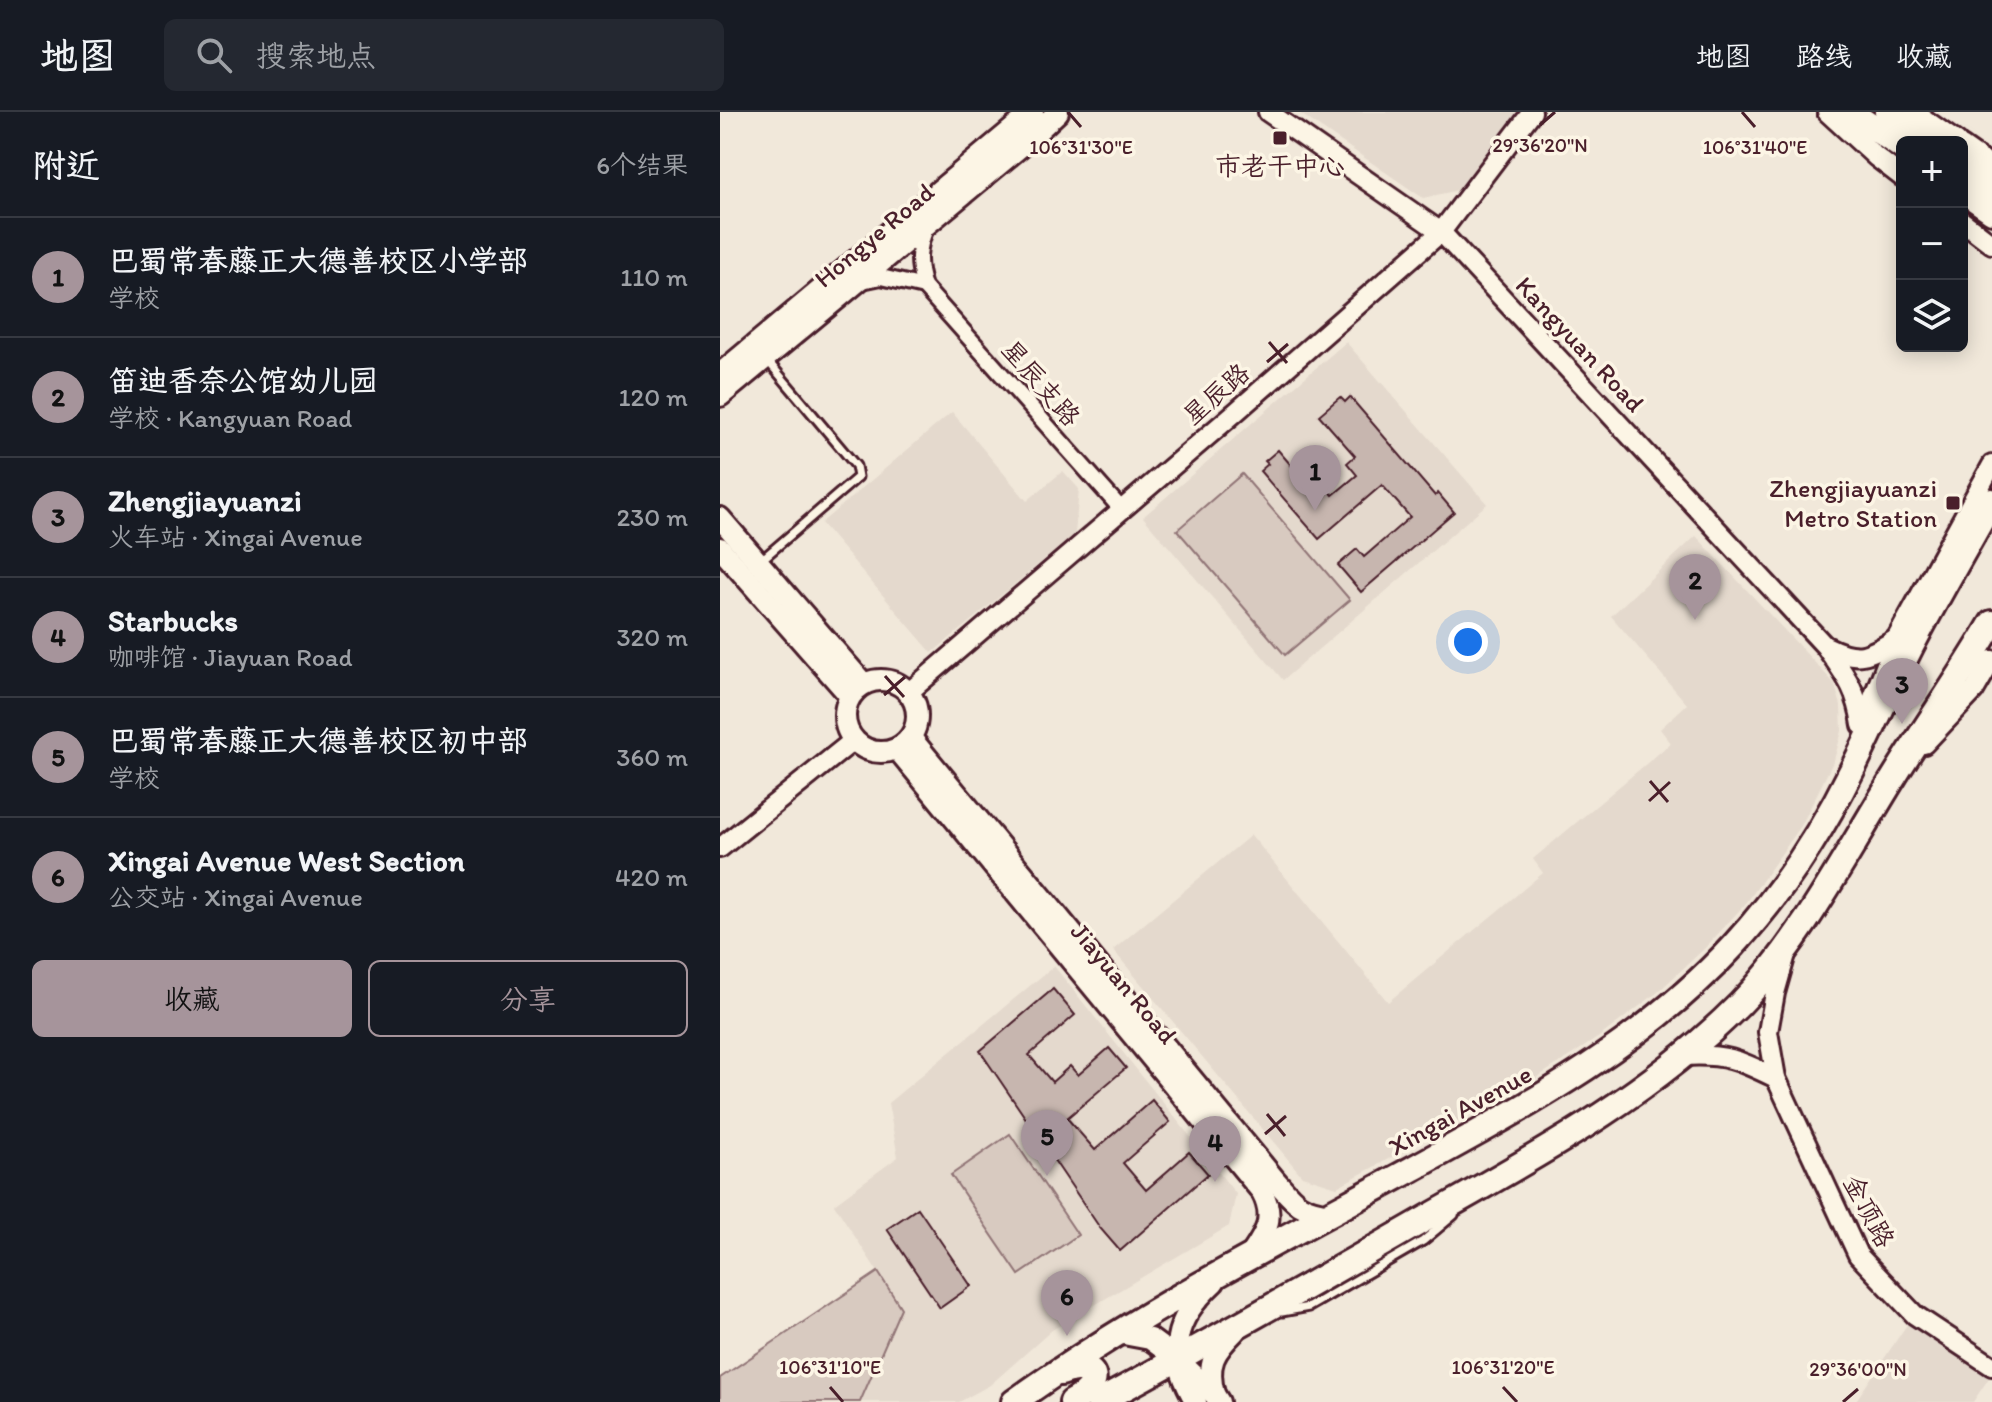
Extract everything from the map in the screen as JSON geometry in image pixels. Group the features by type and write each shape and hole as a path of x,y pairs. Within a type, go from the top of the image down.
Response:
{"main road":[{"name":"Hongye Road","path":"720,374 1033,112"},
{"name":"Hongye Road","path":"720,396 1058,112"},
{"path":"1850,112 1900,127"},
{"path":"1968,170 1992,187"},
{"path":"1968,194 1992,211"},
{"name":"Xingai Avenue","path":"1014,1402 1118,1333 1531,1104 1619,1047 1677,999 1732,947 1774,898 1809,847 1851,772 1911,647 1992,501"},
{"path":"720,518 759,562 856,689"},
{"path":"720,548 856,689"},
{"path":"1099,1402 1246,1322 1558,1143 1649,1083 1682,1056 1742,1002 1807,921 1992,623"},
{"path":"881,679 909,692 918,712 917,723 904,744 878,753 854,740 845,723 844,713 856,689 881,679"},
{"name":"Jiayuan Road","path":"904,744 1295,1202 1307,1210 1330,1214"},
{"name":"Jiayuan Road","path":"904,744 1262,1192 1269,1205 1269,1222 1264,1236 1248,1259"},
{"path":"1177,1359 1177,1340 1185,1313 1223,1274"},
{"path":"1206,1400 1213,1359 1246,1322"},
{"path":"1118,1333 1150,1339 1177,1359 1206,1400"},
{"path":"1046,1379 1075,1368 1088,1370 1094,1378 1093,1386 1088,1393 1072,1402"},
{"path":"1135,1382 1168,1383 1206,1400"}],"street":[{"name":"Kangyuan Road","path":"1268,112 1441,232 1825,646 1859,701 1862,725"},
{"name":"星辰路","path":"909,692 1441,232 1532,112"},
{"path":"1827,112 1896,172"},
{"path":"1900,127 1934,136"},
{"path":"1968,150 1992,167"},
{"path":"858,282 881,277 924,287 917,249 926,226"},
{"path":"1968,226 1992,244"},
{"name":"星辰支路","path":"924,287 1122,510"},
{"name":"Xingai Avenue","path":"1851,772 1862,725 1896,639 1992,465"},
{"path":"1825,646 1847,657 1861,657 1896,639"},
{"path":"1895,775 1974,691 1992,660"},
{"path":"720,848 854,740"},
{"name":"金顶路","path":"1788,945 1768,1032 1776,1078 1858,1255 1915,1315 1992,1366"},
{"path":"1682,1056 1713,1054 1739,1060 1776,1078"}],"lane":[{"path":"759,562 858,477 856,466 765,358"}],"shaded area":[{"path":"1298,112 1522,112 1463,189 1423,198"},
{"path":"1346,342 1487,504 1283,680 1143,517"},
{"path":"952,412 1027,501 1063,471 1079,489 1075,534 932,653 821,523"},
{"path":"1242,474 1350,600 1285,655 1177,530"},
{"path":"1696,536 1834,683 1841,705 1842,731 1834,760 1801,826 1747,902 1706,947 1658,992 1599,1037 1533,1080 1337,1187 1302,1176 1113,950 1251,835 1388,1002 1543,873 1533,859 1671,743 1660,729 1687,704 1611,616"},
{"path":"1054,966 1236,1194 1229,1226 1052,1330 990,1385 959,1402 860,1402 901,1308 834,1204 898,1157 888,1103"},
{"path":"1010,1134 1078,1235 1019,1275 951,1175"},
{"path":"878,1272 901,1308 860,1402 720,1402 720,1378"},
{"path":"1908,1323 1989,1378 1973,1402 1855,1402"}],"building":[{"path":"1340,397 1345,402 1350,397 1435,496 1438,493 1454,512 1361,592 1338,565 1357,549 1364,557 1410,517 1382,485 1319,539 1260,471 1268,464 1265,461 1278,450 1315,493 1324,485 1333,495 1357,475 1347,463 1355,456 1319,415"},
{"path":"1053,989 1075,1015 1029,1055 1052,1082 1070,1066 1078,1075 1109,1048 1126,1068 1067,1118 1095,1150 1152,1100 1170,1122 1123,1163 1146,1190 1189,1152 1208,1174 1120,1251 1100,1228 980,1051"},
{"path":"918,1208 971,1286 940,1308 887,1229"}],"place":[{"name":"市老干中心","path":"1280,138"},
{"name":"Zhengjiayuanzi Metro Station","path":"1953,503"},
{"name":"巴蜀常春藤正大德善校区小学部","path":"1315,511"},
{"name":"笛迪香奈公馆幼儿园","path":"1695,620"},
{"name":"Zhengjiayuanzi","path":"1902,724"},
{"name":"巴蜀常春藤正大德善校区初中部","path":"1047,1176"},
{"name":"Starbucks","path":"1215,1182"},
{"name":"Xingai Avenue West Section","path":"1067,1336"}]}
